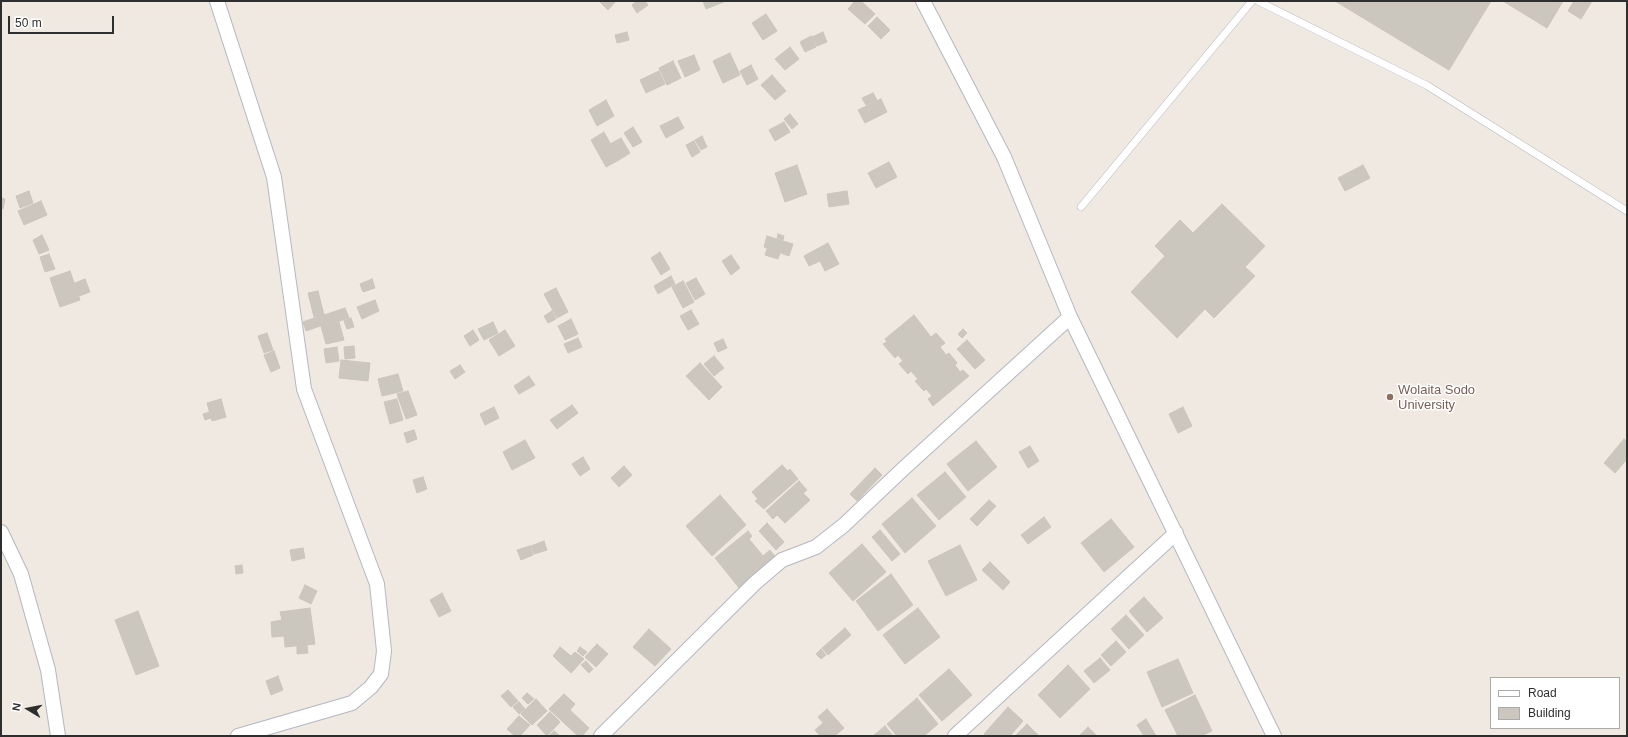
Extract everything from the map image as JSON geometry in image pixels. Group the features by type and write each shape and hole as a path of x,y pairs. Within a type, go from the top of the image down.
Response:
{"street":[{"path":"217,1 224,17 274,176 304,389 377,584 384,651 381,674 371,687 352,703 238,736"},
{"path":"923,1 1004,157 1070,317 1274,736"},
{"path":"601,736 755,583 782,560 816,547 844,525 903,469 1070,317"},
{"path":"1,532 21,574 48,670 58,736"},
{"path":"955,736 1176,533"}],"lane":[{"path":"1081,207 1215,48 1252,1"},
{"path":"1258,1 1428,86 1627,211"}],"building":[{"path":"599,1 616,1 608,10"},
{"path":"637,1 645,1 648,5 637,13 632,5"},
{"path":"703,1 726,1 706,9"},
{"path":"855,1 861,1 875,14 865,24 848,9"},
{"path":"1335,1 1491,1 1449,70"},
{"path":"1503,1 1563,1 1547,28"},
{"path":"1574,1 1592,1 1581,19 1568,11"},
{"path":"766,14 777,31 763,40 752,23"},
{"path":"877,17 890,30 881,39 868,26"},
{"path":"627,32 629,40 617,43 615,35"},
{"path":"823,32 827,42 817,46 812,37"},
{"path":"811,36 816,47 805,52 800,42"},
{"path":"790,47 799,59 785,70 775,59"},
{"path":"730,53 740,75 723,83 713,61"},
{"path":"694,55 700,70 685,77 678,61"},
{"path":"673,61 681,78 667,85 659,68"},
{"path":"751,65 758,79 747,85 740,71"},
{"path":"659,71 665,84 646,93 640,80"},
{"path":"772,75 786,91 775,100 761,85"},
{"path":"873,93 877,100 866,105 862,98"},
{"path":"881,99 887,112 865,123 858,110"},
{"path":"606,100 614,116 597,126 589,110"},
{"path":"790,114 798,124 792,129 784,119"},
{"path":"678,117 684,128 666,138 660,126"},
{"path":"784,122 790,132 775,141 769,130"},
{"path":"633,127 642,142 633,147 624,133"},
{"path":"604,132 619,160 606,167 591,140"},
{"path":"702,136 707,147 701,150 695,140"},
{"path":"621,138 630,153 619,160 610,144"},
{"path":"694,141 700,152 692,157 686,145"},
{"path":"889,162 897,177 876,188 868,173"},
{"path":"797,165 807,194 785,202 775,173"},
{"path":"1363,165 1370,178 1345,191 1338,178"},
{"path":"29,191 33,203 20,208 16,196"},
{"path":"847,191 849,204 829,207 827,194"},
{"path":"1,198 5,199 3,209 1,208"},
{"path":"41,201 47,215 24,225 18,211"},
{"path":"1222,204 1265,246 1245,267 1255,276 1214,318 1205,309 1177,338 1131,292 1165,256 1155,246 1180,220 1193,233"},
{"path":"778,234 784,236 783,240 777,238"},
{"path":"42,235 49,250 39,254 33,240"},
{"path":"767,236 793,244 789,256 764,247"},
{"path":"828,243 839,264 825,271 820,261 809,266 804,256"},
{"path":"767,249 780,253 778,259 765,255"},
{"path":"660,252 670,269 661,275 651,258"},
{"path":"49,254 55,269 45,272 40,257"},
{"path":"731,255 740,268 731,275 722,261"},
{"path":"70,271 80,300 60,307 50,278"},
{"path":"671,276 675,284 658,294 654,286"},
{"path":"696,278 705,294 695,300 686,283"},
{"path":"85,279 90,292 79,296 75,283"},
{"path":"372,279 375,288 363,292 360,284"},
{"path":"683,281 694,302 683,308 672,287"},
{"path":"556,288 568,312 557,318 544,294"},
{"path":"318,291 324,315 314,317 308,293"},
{"path":"375,300 379,311 362,319 357,307"},
{"path":"345,308 349,318 324,326 321,316"},
{"path":"691,310 699,324 688,330 680,316"},
{"path":"552,311 556,319 548,323 544,316"},
{"path":"914,315 931,337 936,333 945,343 940,347 946,355 949,353 957,363 955,365 960,372 963,370 969,376 933,406 928,399 932,396 926,389 924,391 915,381 918,379 911,371 908,374 899,364 903,361 898,355 895,358 883,344 887,342 885,339"},
{"path":"320,316 323,325 306,331 303,322"},
{"path":"351,318 354,327 347,329 344,321"},
{"path":"571,319 578,334 565,340 558,326"},
{"path":"339,322 344,340 326,344 321,326"},
{"path":"493,322 498,333 484,340 478,329"},
{"path":"963,329 967,333 962,338 958,334"},
{"path":"473,330 479,340 470,346 464,336"},
{"path":"505,330 515,346 499,356 489,340"},
{"path":"267,333 273,350 264,353 258,336"},
{"path":"578,338 582,347 568,353 564,344"},
{"path":"723,339 727,348 718,352 714,343"},
{"path":"967,340 985,360 975,369 957,349"},
{"path":"354,346 355,358 345,359 344,347"},
{"path":"337,347 339,361 326,363 324,349"},
{"path":"274,351 280,368 271,372 264,355"},
{"path":"714,356 724,368 714,376 704,364"},
{"path":"341,360 370,363 368,381 339,378"},
{"path":"700,363 722,387 709,400 686,376"},
{"path":"460,365 465,372 455,379 450,371"},
{"path":"398,374 403,391 382,396 378,379"},
{"path":"529,376 535,385 519,394 514,386"},
{"path":"408,391 417,415 406,419 397,394"},
{"path":"221,399 226,417 212,421 207,403"},
{"path":"397,399 403,420 390,424 384,402"},
{"path":"572,405 578,413 557,429 550,420"},
{"path":"494,407 499,418 485,425 480,414"},
{"path":"1183,407 1192,426 1178,433 1169,414"},
{"path":"210,412 211,418 205,420 203,414"},
{"path":"414,430 417,439 407,443 404,433"},
{"path":"1624,439 1627,442 1627,459 1615,473 1604,463"},
{"path":"525,440 535,458 512,470 503,452"},
{"path":"976,441 997,467 968,491 947,464"},
{"path":"1030,446 1039,461 1028,468 1019,452"},
{"path":"583,457 590,469 580,476 572,464"},
{"path":"782,465 788,471 790,469 798,479 764,509 755,501 758,499 752,492"},
{"path":"624,466 632,475 619,487 611,478"},
{"path":"875,468 882,475 857,501 850,494"},
{"path":"945,472 966,497 939,520 917,495"},
{"path":"423,477 427,489 417,493 413,480"},
{"path":"799,481 807,490 803,493 810,500 785,523 777,515 773,519 766,511"},
{"path":"720,495 746,525 712,556 686,526"},
{"path":"912,498 936,526 905,553 882,524"},
{"path":"989,500 996,506 977,526 970,519"},
{"path":"1044,517 1051,527 1028,544 1021,535"},
{"path":"1111,519 1134,547 1104,572 1081,543"},
{"path":"767,523 784,542 776,550 759,531"},
{"path":"880,530 900,554 892,561 872,537"},
{"path":"748,531 752,536 749,539 763,556 770,550 777,559 740,589 715,558"},
{"path":"544,541 547,550 534,554 531,546"},
{"path":"862,544 886,572 853,601 829,573"},
{"path":"960,545 977,580 946,596 928,561"},
{"path":"530,546 533,555 521,560 517,550"},
{"path":"303,548 305,558 292,561 290,550"},
{"path":"990,562 1010,582 1003,590 982,570"},
{"path":"242,565 243,573 236,574 235,566"},
{"path":"891,574 913,605 878,631 856,601"},
{"path":"305,585 317,591 311,604 299,598"},
{"path":"442,593 451,611 439,617 430,600"},
{"path":"1144,597 1163,618 1147,632 1129,611"},
{"path":"310,608 315,644 285,647 284,636 272,637 271,622 282,620 280,612"},
{"path":"918,608 940,637 905,664 883,635"},
{"path":"138,611 159,666 136,675 115,620"},
{"path":"1126,615 1144,635 1129,649 1111,629"},
{"path":"845,628 851,635 828,655 822,648"},
{"path":"649,629 671,649 655,666 633,647"},
{"path":"1116,641 1126,652 1111,666 1101,655"},
{"path":"597,644 608,654 596,667 585,657"},
{"path":"307,645 308,653 297,654 297,646"},
{"path":"560,647 571,656 575,652 584,659 571,673 553,656"},
{"path":"580,647 587,652 583,656 577,651"},
{"path":"821,649 826,655 821,659 816,654"},
{"path":"1100,658 1110,670 1094,683 1084,671"},
{"path":"1178,659 1193,693 1162,707 1147,672"},
{"path":"586,661 593,669 589,673 581,665"},
{"path":"1068,665 1090,689 1060,718 1038,695"},
{"path":"949,669 972,695 942,721 919,695"},
{"path":"278,676 283,690 271,695 266,681"},
{"path":"508,690 518,701 511,707 501,696"},
{"path":"527,693 534,699 528,704 522,698"},
{"path":"564,694 575,704 570,710 589,728 582,736 578,736 549,709"},
{"path":"1195,695 1212,731 1201,736 1178,736 1165,710"},
{"path":"917,698 938,724 924,736 897,736 887,724"},
{"path":"536,699 547,711 532,725 521,714"},
{"path":"519,702 525,709 519,714 513,707"},
{"path":"1008,707 1023,721 1010,736 986,736 984,734"},
{"path":"827,709 844,728 835,736 818,717"},
{"path":"550,712 560,722 547,736 537,725"},
{"path":"519,716 530,725 520,736 515,736 507,729"},
{"path":"1146,719 1156,736 1144,736 1137,725"},
{"path":"823,723 834,736 820,736 815,730"},
{"path":"1027,724 1039,736 1015,736"},
{"path":"885,726 893,736 873,736"},
{"path":"1088,727 1097,736 1079,736"},
{"path":"554,731 560,736 549,736"}],"place":[{"name":"Wolaita Sodo University","path":"1390,397"}]}
